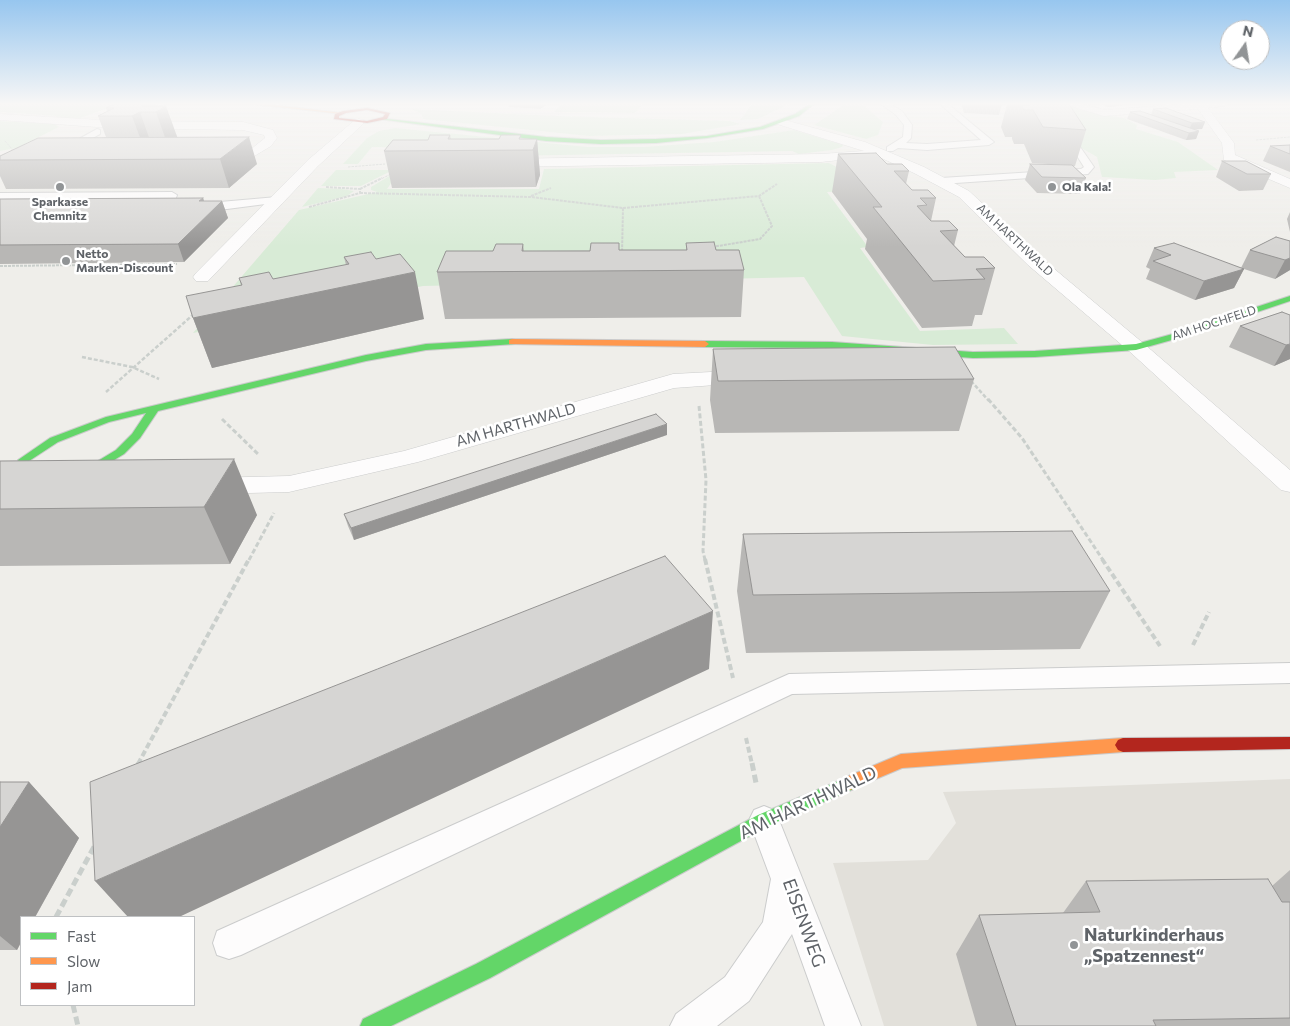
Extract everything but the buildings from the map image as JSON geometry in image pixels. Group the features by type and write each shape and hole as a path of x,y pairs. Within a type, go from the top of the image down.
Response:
{"street":[{"path":"246,154 250,152"},
{"path":"202,277 325,152"},
{"name":"AM HARTHWALD","path":"878,152 941,181 964,194 979,206 1034,261 1136,346 1290,484"},
{"path":"1229,152 1229,157 1290,184"},
{"name":"AM HARTHWALD","path":"491,163 813,158 881,153"},
{"name":"AM HOCHFELD","path":"1136,346 1183,334 1290,298"},
{"path":"111,488 71,488 56,484 29,475 23,460 54,440 106,420 366,358 426,348 485,342 832,345 964,360 1136,346"},
{"path":"920,373 938,373 964,360"},
{"name":"AM HARTHWALD","path":"180,486 289,484 409,457 673,382 771,376"},
{"path":"56,484 77,478 120,452 136,436 154,409"},
{"name":"AM HARTHWALD","path":"370,1026 483,971 764,820 901,761 1144,744 1290,743"}],"lane":[{"path":"62,152 56,155 75,155"},
{"path":"941,181 1084,172 1089,167 1079,152"},
{"path":"0,196 172,195 171,199 154,205 23,206 22,203 32,196"},
{"path":"190,207 227,206 277,200"},
{"path":"229,943 789,684 1290,673"},
{"name":"EISENWEG","path":"764,820 843,1026"},
{"path":"688,1026 737,989 778,928 787,876"}],"path":[{"path":"6,155 12,155 12,152"},
{"path":"360,193 531,197 623,208 759,196 813,158"},
{"path":"360,189 393,172"},
{"path":"711,247 760,239 772,226 759,196"},
{"path":"622,262 623,208"},
{"path":"107,265 114,260"},
{"path":"0,266 186,264 202,277"},
{"path":"99,398 196,312"},
{"path":"82,357 132,367"},
{"path":"964,360 1022,438 1178,674"},
{"path":"696,380 706,480 703,551"},
{"path":"134,773 289,484 200,398"},
{"path":"57,916 97,841"},
{"path":"73,1006 78,1026"}],"shaded area":[{"name":"Naturkinderhaus „Spatzennest“","path":"1290,779 1290,1026 884,1026 833,863 928,860 956,823 943,792"}],"green space":[{"path":"354,152 368,152 358,164 343,164"},
{"path":"432,152 741,152 447,157"},
{"path":"794,152 816,152 799,154"},
{"path":"1088,152 1192,152 1218,170 1174,172 1176,178 1155,180 1102,177 1097,157"},
{"path":"829,163 881,190 827,192 868,247 860,248 920,331 1004,328 1018,344 933,345 842,336 804,277 423,286 193,333 299,210 377,192 371,190 371,187 401,169 387,189 539,189 544,169"},
{"path":"336,170 393,170 361,186 321,186"},
{"path":"318,188 354,191 347,196 302,207"}],"traffic: fast":[{"path":"705,344 832,345 973,355 1035,354 1136,347 1183,334 1290,298"},
{"path":"154,409 136,436 120,452 77,478 56,484 29,475 23,460 54,440 106,420 366,358 426,347 512,342"},
{"path":"370,1026 483,971 764,820 850,783"}],"traffic: slow":[{"path":"512,342 705,344"},
{"path":"850,783 901,761 1123,745"}],"traffic: jam":[{"path":"1123,745 1290,743"}],"place":[{"name":"Sparkasse Chemnitz","path":"60,187"},
{"name":"Ola Kala!","path":"1052,187"},
{"name":"Netto Marken-Discount","path":"66,261"},
{"name":"Naturkinderhaus „Spatzennest“","path":"1074,945"}]}
